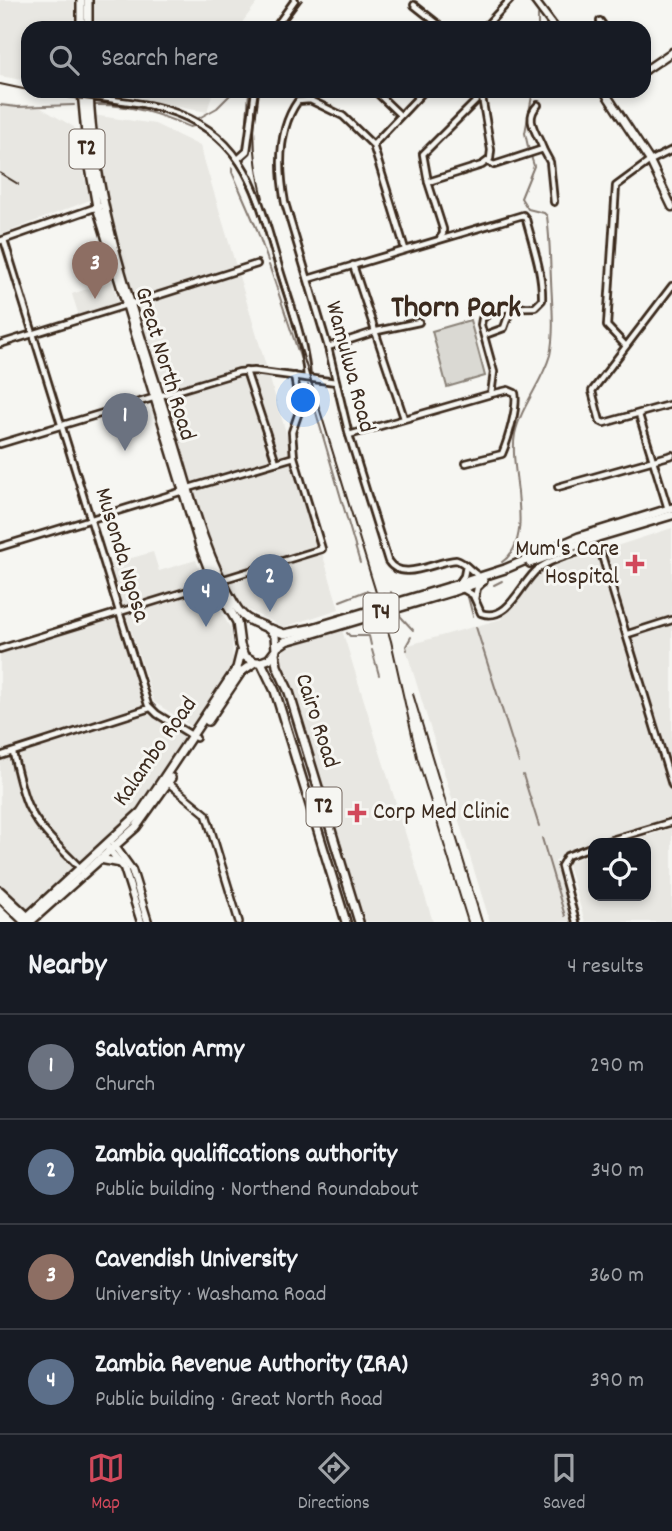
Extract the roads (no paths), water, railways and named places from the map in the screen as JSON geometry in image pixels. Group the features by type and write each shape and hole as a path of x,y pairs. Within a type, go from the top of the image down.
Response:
{"main road":[{"path":"81,0 81,21"},
{"path":"88,0 88,21"},
{"path":"534,0 550,21"},
{"path":"651,66 672,52"},
{"name":"Great North Road","path":"88,98 100,206 186,489 205,562 237,622 240,639"},
{"path":"609,98 650,161 672,206"},
{"name":"Great North Road","path":"129,304 133,330 157,397"},
{"name":"Great North Road","path":"186,489 220,580 242,616 257,625"},
{"name":"T4","path":"276,650 289,640 310,631 484,579 579,537 671,511"},
{"path":"257,625 268,627 275,636 276,650 269,659 258,662 244,656 240,639 246,629 257,625"},
{"name":"T4","path":"268,627 282,634 310,631"},
{"name":"Kalambo Road","path":"83,871 100,859 165,781 237,668 241,650"},
{"name":"Cairo Road","path":"276,650 359,922"},
{"name":"Cairo Road","path":"258,662 275,691 346,922"},
{"name":"Kalambo Road","path":"194,737 241,672 258,662"},
{"path":"296,759 304,760 308,756"},
{"path":"300,770 303,766 312,766"},
{"path":"110,846 127,875 141,922"},
{"path":"110,846 132,870 148,922"},
{"name":"Kalambo Road","path":"28,921 110,846"},
{"path":"100,859 121,863"},
{"path":"337,890 344,891 349,887"},
{"path":"0,891 28,921"},
{"path":"340,901 345,896 352,898"},
{"path":"0,898 28,921"}],"street":[{"path":"280,21 295,0"},
{"path":"490,21 510,0"},
{"path":"414,5 434,21"},
{"path":"111,98 187,117 204,126 226,144 238,159 250,177 262,212 306,352 307,378"},
{"path":"238,159 247,151 254,98"},
{"path":"382,98 400,115"},
{"path":"405,249 373,145 417,98"},
{"path":"439,239 443,229 423,159 425,152 477,98"},
{"path":"483,98 491,150 488,162"},
{"name":"Wamulwa Road","path":"373,145 343,116 310,100 300,100 295,105 289,122 280,168 285,203 328,346 349,435 391,566 405,572 450,560 466,565"},
{"path":"538,105 532,113 531,122 550,162 554,202"},
{"path":"428,182 488,162 494,165 543,149"},
{"path":"625,345 607,326 616,187 650,161 672,150"},
{"path":"2,240 100,206"},
{"path":"308,279 523,215 541,275 541,300 535,307 484,315 481,324 494,375 491,394"},
{"name":"Musonda Ngosa","path":"2,240 34,333 150,708"},
{"path":"0,344 257,264"},
{"path":"353,265 404,418"},
{"path":"672,286 592,389 600,421 608,423 672,404"},
{"path":"485,335 504,328 511,309"},
{"path":"328,346 419,322"},
{"path":"0,444 246,371 336,382"},
{"path":"246,371 276,462"},
{"path":"220,580 322,549 294,457 292,438 300,409 294,376"},
{"path":"349,435 491,394 508,390 515,393 513,414 502,454 466,463"},
{"path":"639,415 671,511"},
{"path":"558,487 672,456"},
{"path":"0,547 294,457"},
{"path":"466,565 464,576 455,588 471,593 481,613 493,615 501,612 539,568 558,559 596,548 603,553 672,785"},
{"path":"466,565 472,573 484,579 477,587 475,600"},
{"path":"0,649 204,586"},
{"path":"628,634 672,620"},
{"path":"0,756 150,708 194,737"},
{"path":"13,752 25,799 32,813 83,871"},
{"path":"165,781 206,814 239,922"},
{"path":"618,838 672,822"},
{"path":"576,922 562,866 567,856 588,847"}],"waterway":[{"path":"277,21 292,0"},
{"path":"538,15 538,21"},
{"path":"199,118 217,108 227,98"},
{"path":"245,149 249,98"},
{"path":"529,151 525,133 532,98"},
{"path":"0,105 74,105"},
{"path":"95,105 132,108 194,126"},
{"path":"502,562 512,551 518,537 520,520 515,434 550,355 552,337 547,216 528,209 521,198 534,166 531,156"},
{"path":"232,168 268,261"},
{"path":"269,265 304,369"},
{"path":"308,385 360,563"},
{"path":"494,585 502,581"},
{"path":"340,601 366,591 374,595"},
{"path":"391,592 394,601"},
{"path":"468,597 473,616"},
{"path":"397,610 413,630"},
{"path":"476,627 519,763"},
{"path":"347,633 350,636 369,636 371,645"},
{"path":"407,650 406,646 411,637"},
{"path":"372,650 379,675"},
{"path":"523,775 539,826"},
{"path":"542,838 565,916"}],"railway":[{"path":"286,21 302,0"},
{"path":"0,84 21,88"},
{"path":"74,98 164,112 192,124 217,141 239,167 256,203 391,641 417,757 468,922"},
{"path":"257,98 254,145 263,198"},
{"path":"0,173 18,184"},
{"path":"413,694 482,922"}],"place":[{"name":"Cavendish University","path":"95,299"},
{"name":"Salvation Army","path":"125,451"},
{"name":"Mum's Care Hospital","path":"635,564"},
{"name":"Zambia qualifications authority","path":"270,612"},
{"name":"Zambia Revenue Authority (ZRA)","path":"206,627"},
{"name":"Corp Med Clinic","path":"357,813"}],"district":[{"name":"Thorn Park","path":"456,310"}]}
